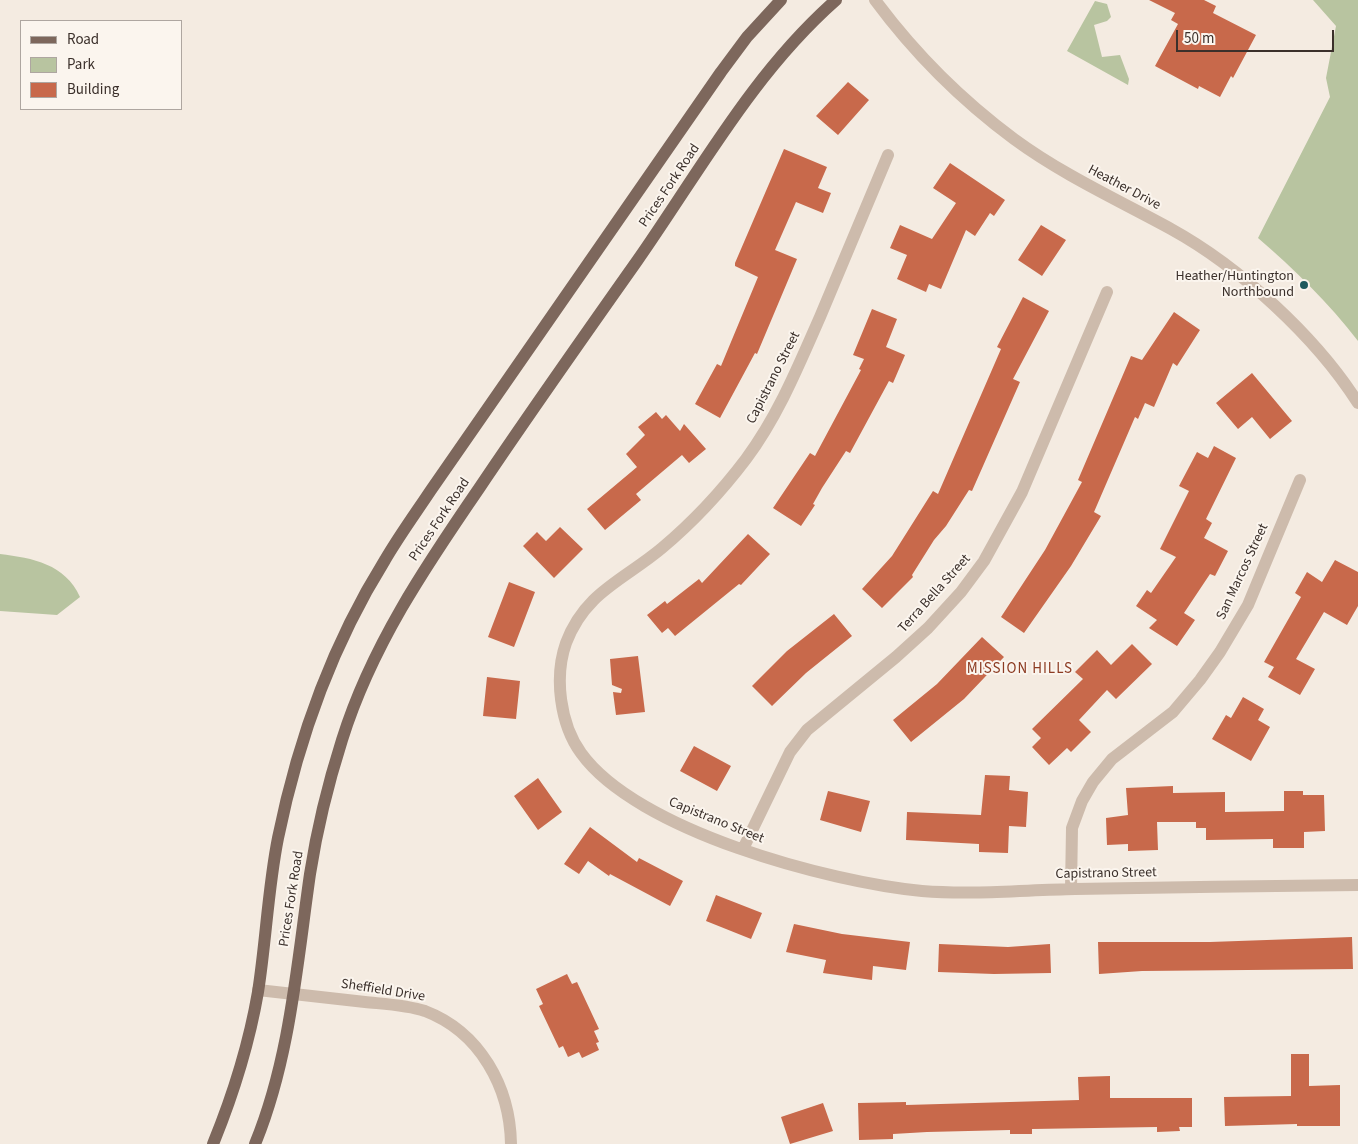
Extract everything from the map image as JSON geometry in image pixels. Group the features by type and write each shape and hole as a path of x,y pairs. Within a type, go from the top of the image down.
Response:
{"main road":[{"name":"Prices Fork Road","path":"213,1144 239,1071 258,990 278,840 290,785 320,692 374,578 431,490 721,72 747,37 781,0"},
{"name":"Prices Fork Road","path":"256,1144 276,1081 293,994 311,870 331,777 356,699 408,596 511,441 685,192 759,81 791,44 836,0"}],"street":[{"name":"Heather Drive","path":"875,0 918,55 937,74 1014,139 1096,191 1190,241 1259,292 1319,352 1358,403"},
{"name":"Capistrano Street","path":"888,155 796,372 768,428 722,490 695,519 658,551 614,580 593,599 572,630 566,644 562,662 563,709 569,732 581,753 611,784 658,814 702,834 830,876 890,887 925,891 973,892 1358,885"},
{"name":"Terra Bella Street","path":"743,849 790,752 807,730 896,657 928,628 961,592 984,561 1022,492 1108,292"},
{"name":"San Marcos Street","path":"1071,889 1072,828 1082,801 1093,782 1112,759 1172,712 1200,680 1220,652 1248,605 1300,480"},
{"name":"Sheffield Drive","path":"258,990 385,1004 424,1011 447,1022 464,1034 487,1060 503,1095 511,1132 511,1144"}],"green space":[{"path":"1313,0 1358,0 1358,341 1311,287 1258,238 1330,97 1326,78 1336,26"},
{"path":"1095,1 1107,4 1111,17 1107,21 1094,25 1102,57 1120,55 1129,79 1128,85 1067,51"},
{"path":"0,554 36,561 57,570 74,586 80,597 57,615 0,611"}],"building":[{"path":"1149,0 1204,0 1216,6 1213,13 1256,35 1233,78 1231,76 1220,97 1199,86 1198,89 1155,66 1178,24 1171,20 1175,13"},
{"path":"848,82 869,100 838,135 816,116"},
{"path":"784,149 827,167 818,188 831,193 823,213 796,202 775,250 797,259 757,354 755,353 720,418 695,404 717,364 721,366 758,277 735,266 735,263"},
{"path":"950,163 1005,200 994,216 990,213 975,236 966,230 941,289 929,284 926,292 897,279 907,255 890,248 900,225 932,239 956,203 933,188"},
{"path":"1041,225 1066,240 1042,276 1018,260"},
{"path":"1023,297 1049,311 1013,379 1020,382 972,491 969,490 946,526 934,540 912,575 913,577 882,608 862,589 892,556 933,491 938,494 1001,349 997,347"},
{"path":"872,309 897,319 886,347 905,355 893,383 889,381 850,453 846,451 822,488 813,504 815,505 801,526 773,508 810,453 815,456 861,370 859,369 864,359 853,355"},
{"path":"1174,312 1200,330 1177,366 1173,363 1154,407 1145,403 1138,419 1135,417 1094,512 1101,516 1071,566 1024,633 1001,617 1045,550 1082,482 1078,480 1131,356 1142,360"},
{"path":"1252,373 1292,421 1270,439 1252,417 1238,429 1216,403"},
{"path":"656,412 662,419 666,415 680,431 684,424 706,449 689,463 682,455 636,494 641,500 605,530 587,509 637,467 626,454 645,435 638,427"},
{"path":"1214,446 1236,458 1206,519 1212,523 1204,538 1228,551 1215,576 1210,574 1184,613 1195,620 1177,646 1149,628 1157,620 1136,606 1147,590 1151,593 1176,557 1160,549 1189,491 1179,486 1197,452 1208,458"},
{"path":"560,527 583,549 554,578 523,546 537,532 546,541"},
{"path":"748,534 770,554 741,585 739,584 675,636 668,628 662,633 647,615 665,601 667,604 699,579 702,583"},
{"path":"1335,560 1358,572 1358,606 1347,625 1324,612 1296,659 1315,669 1300,695 1268,677 1274,667 1264,662 1301,597 1295,593 1307,572 1322,582"},
{"path":"509,582 535,592 514,647 488,637"},
{"path":"834,614 852,636 806,673 772,706 752,686 787,651"},
{"path":"982,637 1004,657 964,699 911,742 893,720 937,684"},
{"path":"1132,644 1152,664 1116,699 1107,690 1079,720 1091,732 1071,752 1067,748 1049,765 1032,747 1041,738 1032,729 1083,679 1075,672 1097,650 1111,665"},
{"path":"638,656 645,712 616,715 613,692 621,693 622,689 612,685 610,659"},
{"path":"487,677 520,681 516,719 483,716"},
{"path":"1243,697 1264,709 1258,720 1270,727 1251,761 1212,739 1226,715 1231,718"},
{"path":"694,746 731,766 717,791 680,771"},
{"path":"985,775 1010,776 1009,790 1028,792 1026,827 1009,826 1008,853 979,852 979,844 906,840 907,812 981,815"},
{"path":"538,778 562,812 538,830 514,796"},
{"path":"1173,786 1173,793 1225,792 1225,812 1284,811 1284,791 1303,791 1303,795 1324,795 1325,831 1304,832 1304,848 1273,848 1273,839 1206,840 1206,828 1196,828 1196,822 1157,822 1158,850 1128,851 1128,844 1107,845 1106,818 1128,815 1126,788"},
{"path":"828,791 870,801 861,832 820,820"},
{"path":"590,827 637,862 639,858 683,881 670,906 610,874 609,876 588,861 579,874 564,864"},
{"path":"716,895 762,913 751,939 706,921"},
{"path":"794,924 842,934 910,942 906,970 873,966 872,980 823,973 826,960 786,952"},
{"path":"1352,937 1353,969 1142,971 1099,974 1098,942 1210,942"},
{"path":"939,944 1008,947 1050,944 1051,973 994,974 938,972"},
{"path":"567,974 572,984 577,982 599,1029 594,1031 599,1042 596,1043 599,1050 582,1058 579,1052 568,1057 563,1046 559,1048 539,1006 543,1004 536,989"},
{"path":"1291,1054 1309,1054 1309,1086 1340,1085 1340,1126 1297,1126 1297,1124 1225,1126 1224,1097 1291,1096"},
{"path":"1110,1076 1110,1098 1192,1098 1192,1127 1179,1127 1180,1131 1157,1132 1157,1127 1032,1129 1032,1134 1010,1134 1010,1130 927,1132 893,1134 893,1139 859,1140 858,1103 906,1102 906,1105 1079,1100 1078,1077"},
{"path":"823,1103 833,1131 790,1144 781,1117"}],"place":[{"name":"Heather/Huntington Northbound","path":"1304,285"}],"district":[{"name":"MISSION HILLS","path":"1020,670"}]}
